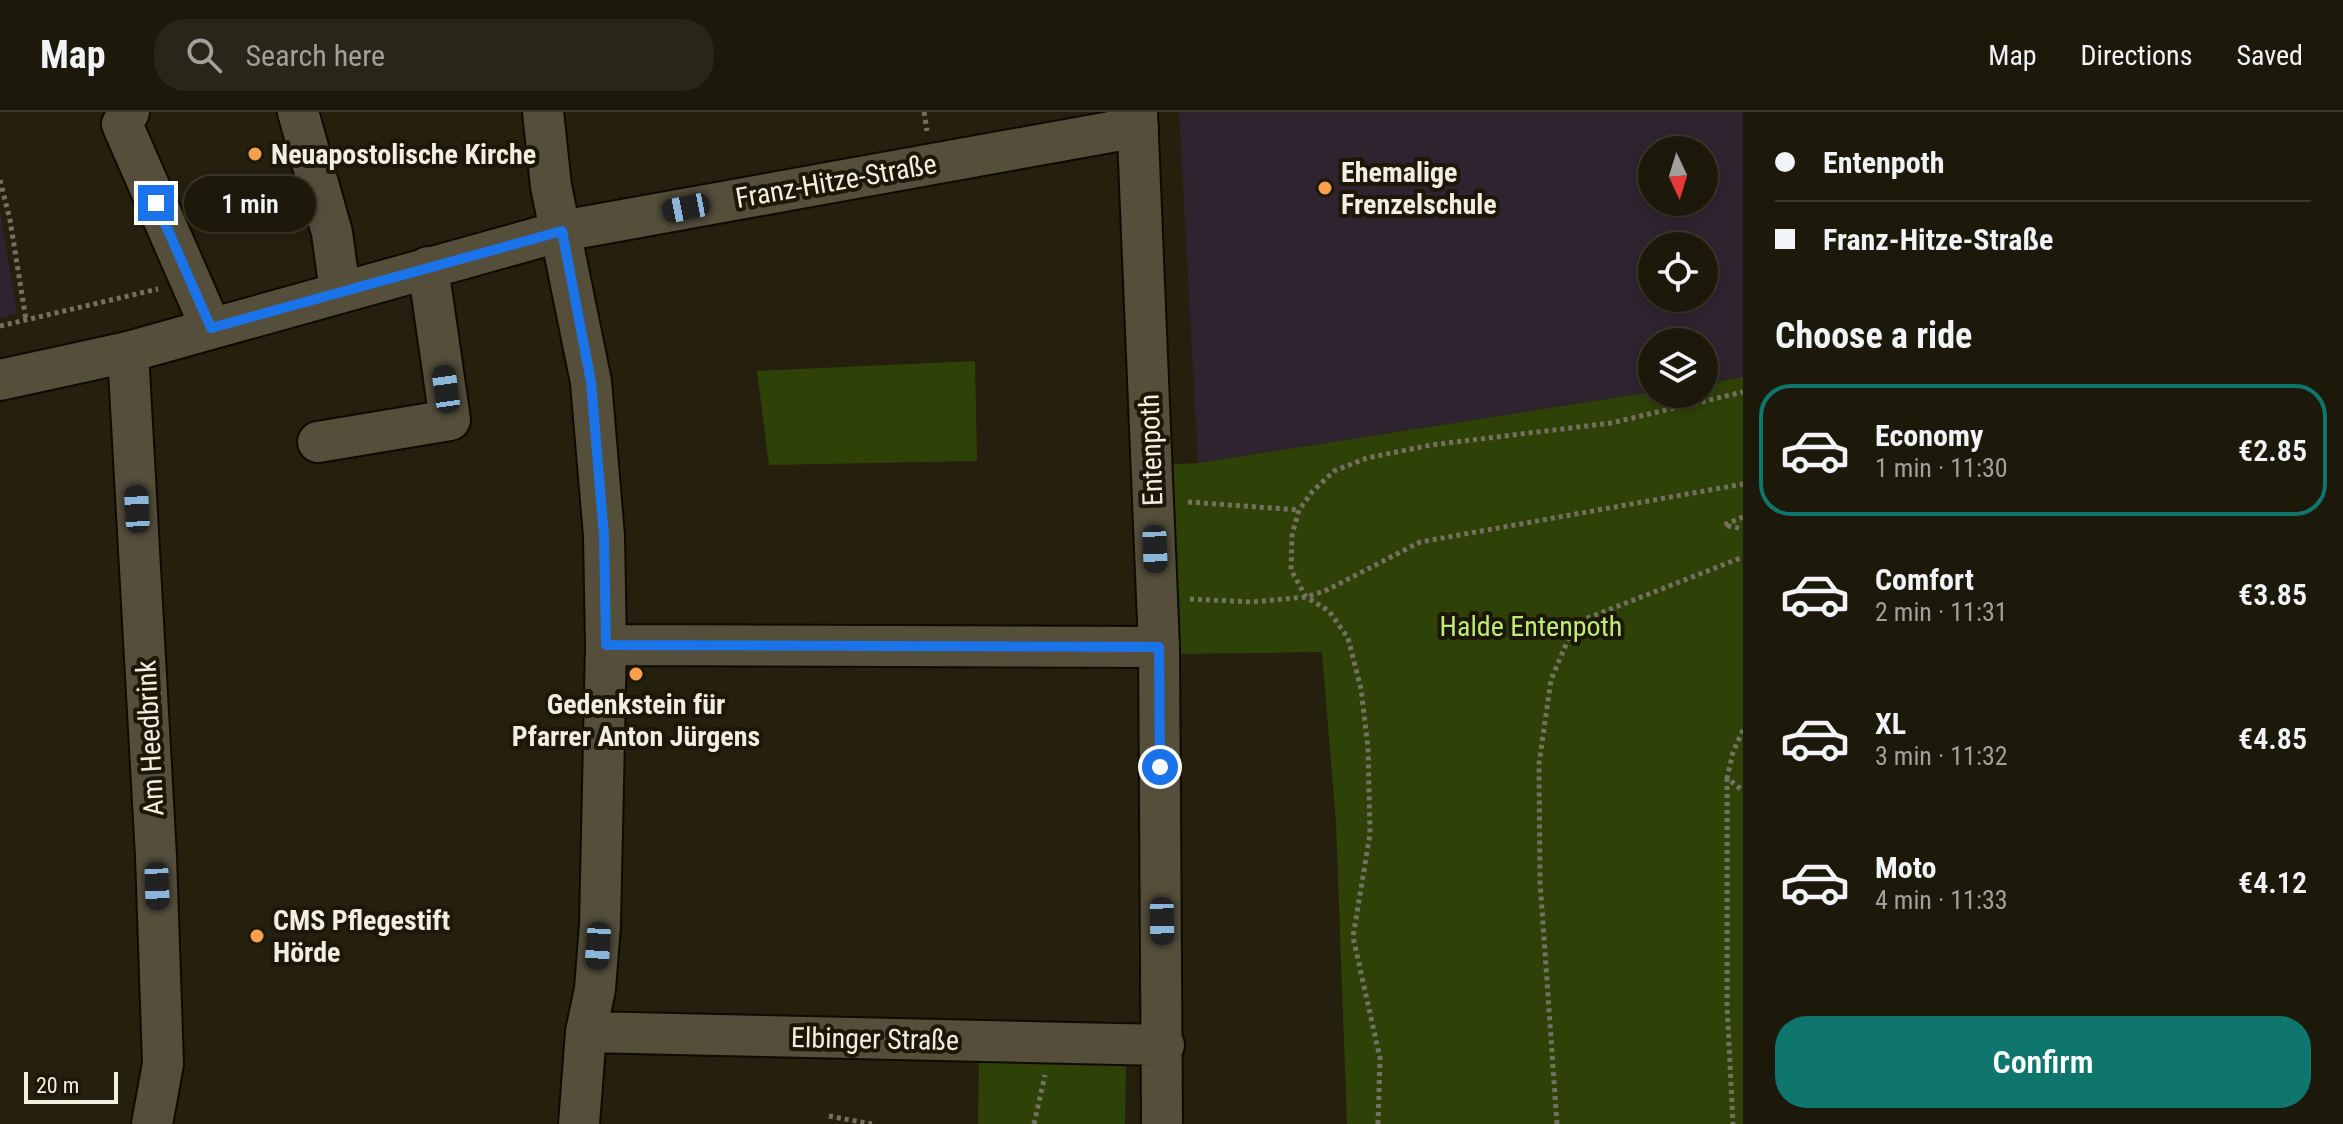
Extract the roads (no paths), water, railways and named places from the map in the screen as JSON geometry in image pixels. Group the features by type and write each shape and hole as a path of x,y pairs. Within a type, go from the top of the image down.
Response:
{"street":[{"path":"298,112 332,233 340,291"},
{"path":"543,112 551,186 591,382 604,536 606,645 600,925 595,989 586,1032 579,1124"},
{"path":"125,118 211,328"},
{"name":"Franz-Hitze-Straße","path":"0,380 128,352 562,231 1138,119"},
{"name":"Entenpoth","path":"1138,119 1159,647 1164,1045 1162,1124"},
{"path":"318,442 450,420 428,267"},
{"name":"Am Heedbrink","path":"128,352 156,856 163,1064 152,1124"},
{"path":"606,645 1159,647"},
{"name":"Elbinger Straße","path":"586,1032 1164,1045"}],"place":[{"name":"Neuapostolische Kirche","path":"255,154"},
{"name":"Ehemalige Frenzelschule","path":"1325,188"},
{"name":"Gedenkstein für Pfarrer Anton Jürgens","path":"636,674"},
{"name":"CMS Pflegestift Hörde","path":"257,936"}],"park label":[{"name":"Halde Entenpoth","path":"1531,626"}]}
